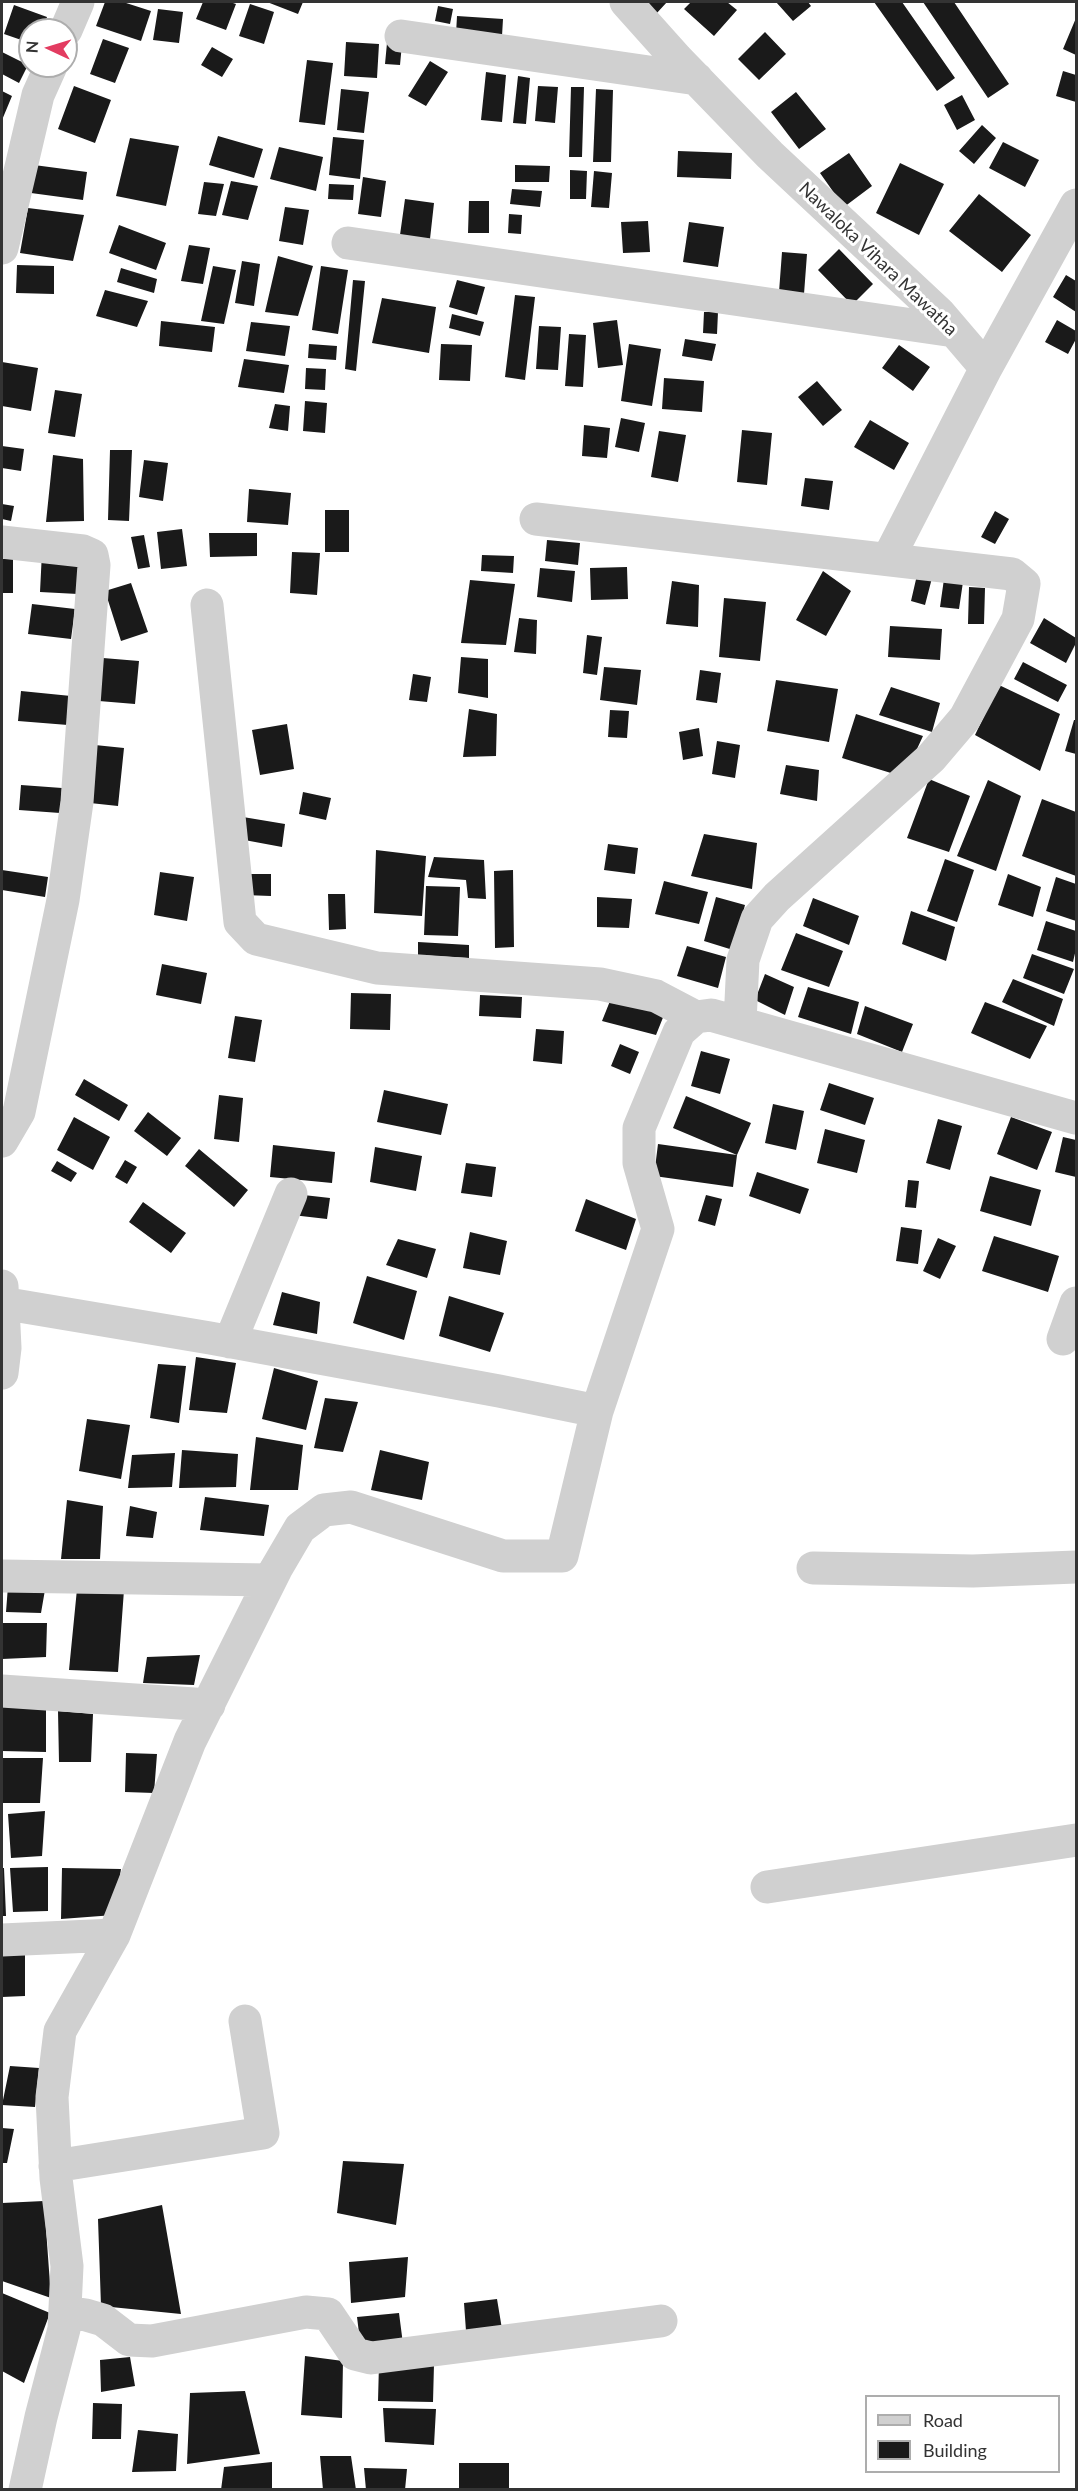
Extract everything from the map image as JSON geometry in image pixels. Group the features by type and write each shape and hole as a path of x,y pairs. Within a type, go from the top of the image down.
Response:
{"street":[{"path":"71,18 78,2"},
{"name":"Nawaloka Vihara Mawatha","path":"626,2 770,155 939,313 986,368"},
{"path":"402,36 697,79"},
{"path":"2,248 38,95 46,78"},
{"path":"888,559 986,368 1077,205"},
{"path":"348,243 954,331"},
{"path":"536,519 1012,574 1024,584 1018,619 965,718 931,758 777,897 757,919 743,960 740,1022"},
{"path":"2,542 84,551 92,555 94,565 77,802 63,900 19,1112 2,1141"},
{"path":"207,605 240,922 256,939 377,968 600,984 656,996 696,1017"},
{"path":"25,2490 64,2329 67,2266 55,2166 52,2097 60,2031 114,1935 190,1741 270,1580 300,1528 324,1510 351,1507 503,1556 562,1556 597,1411 658,1229 639,1163 639,1128 679,1032 696,1017 711,1015 1077,1118"},
{"path":"230,1342 291,1194"},
{"path":"2,1373 5,1348 2,1297 597,1411"},
{"path":"1063,1339 1077,1303"},
{"path":"813,1568 973,1571 1077,1567"},
{"path":"2,1576 270,1580"},
{"path":"2,1691 208,1705"},
{"path":"767,1887 1077,1840"},
{"path":"2,1940 114,1935"},
{"path":"55,2166 263,2133 245,2021"},
{"path":"65,2312 103,2320 129,2340 152,2342 306,2312 328,2314 355,2354 371,2358 661,2321"}],"building":[{"path":"105,2 123,2 151,11 141,41 96,26"},
{"path":"203,2 236,4 226,30 196,19"},
{"path":"267,2 303,2 298,14"},
{"path":"643,2 667,2 656,14"},
{"path":"691,2 727,2 737,10 714,36 684,9"},
{"path":"776,2 808,2 811,6 793,21"},
{"path":"874,2 902,2 955,78 937,91"},
{"path":"923,2 954,2 1009,84 988,98"},
{"path":"250,4 274,12 264,44 239,36"},
{"path":"14,5 47,17 18,18 18,39 4,34"},
{"path":"438,6 453,9 450,24 435,21"},
{"path":"158,9 183,12 179,43 153,40"},
{"path":"457,16 503,19 502,36 456,34"},
{"path":"1076,18 1076,55 1063,49"},
{"path":"765,32 786,54 759,80 738,59"},
{"path":"103,39 129,48 115,83 90,74"},
{"path":"346,42 379,44 377,78 344,76"},
{"path":"387,43 402,44 400,65 385,64"},
{"path":"212,47 233,59 222,77 201,65"},
{"path":"2,52 18,60 18,78 22,78 19,83 2,74"},
{"path":"307,60 333,63 325,125 299,122"},
{"path":"430,61 448,72 426,106 408,96"},
{"path":"1063,71 1076,75 1076,102 1056,96"},
{"path":"486,72 506,75 502,122 481,120"},
{"path":"518,76 530,78 526,124 513,123"},
{"path":"74,86 111,100 95,143 58,129"},
{"path":"538,86 558,87 555,123 535,121"},
{"path":"571,87 584,87 582,157 569,157"},
{"path":"341,89 369,92 364,133 337,130"},
{"path":"596,89 613,90 611,162 593,162"},
{"path":"2,91 12,96 2,120"},
{"path":"796,92 826,129 799,149 771,112"},
{"path":"962,95 975,120 957,130 944,105"},
{"path":"982,125 996,138 974,164 959,151"},
{"path":"218,136 263,149 254,178 209,165"},
{"path":"333,137 364,140 360,179 329,175"},
{"path":"130,138 179,146 166,206 116,196"},
{"path":"1003,142 1039,160 1025,187 989,168"},
{"path":"279,147 323,157 316,191 270,179"},
{"path":"678,151 732,153 731,179 677,177"},
{"path":"849,153 872,186 844,207 820,173"},
{"path":"900,163 944,184 919,235 876,213"},
{"path":"34,165 87,172 83,200 31,193"},
{"path":"515,165 550,166 549,182 515,182"},
{"path":"570,170 587,171 586,199 570,199"},
{"path":"594,171 612,173 609,208 591,207"},
{"path":"363,177 386,181 381,217 358,214"},
{"path":"231,181 258,186 248,220 222,215"},
{"path":"204,182 224,184 216,216 198,214"},
{"path":"329,184 354,185 353,200 328,199"},
{"path":"512,189 542,191 540,207 510,204"},
{"path":"979,194 1031,235 1002,272 949,231"},
{"path":"405,199 434,203 430,239 400,235"},
{"path":"469,201 489,201 489,233 468,233"},
{"path":"285,207 309,210 303,245 279,241"},
{"path":"28,208 84,215 73,261 20,253"},
{"path":"509,214 522,215 521,234 508,233"},
{"path":"648,221 650,252 623,253 621,222"},
{"path":"689,222 724,227 718,267 683,262"},
{"path":"119,225 166,243 156,270 109,253"},
{"path":"189,245 210,248 203,284 181,281"},
{"path":"839,249 873,284 852,305 818,270"},
{"path":"782,252 807,254 804,294 779,292"},
{"path":"278,256 313,266 298,316 265,312"},
{"path":"242,261 260,264 254,306 235,303"},
{"path":"17,265 54,266 54,294 16,293"},
{"path":"213,266 236,270 224,324 201,321"},
{"path":"321,266 348,270 338,334 312,330"},
{"path":"121,268 157,279 154,293 117,282"},
{"path":"1066,275 1076,281 1076,312 1053,297"},
{"path":"353,280 365,281 356,371 345,369"},
{"path":"457,280 485,287 477,315 449,307"},
{"path":"105,290 148,301 137,327 96,316"},
{"path":"515,295 535,297 525,380 505,377"},
{"path":"382,298 436,307 429,353 372,343"},
{"path":"704,312 718,312 717,334 703,333"},
{"path":"452,314 484,322 480,336 449,328"},
{"path":"617,320 623,365 598,368 593,323"},
{"path":"1057,320 1076,331 1076,339 1068,354 1045,342"},
{"path":"161,321 215,327 212,352 159,346"},
{"path":"251,322 290,326 285,356 246,351"},
{"path":"539,326 561,327 558,370 536,369"},
{"path":"569,334 586,335 583,387 565,386"},
{"path":"685,339 716,344 712,361 682,356"},
{"path":"309,344 337,346 336,360 308,358"},
{"path":"441,344 472,345 470,381 439,380"},
{"path":"629,344 661,349 652,406 621,401"},
{"path":"899,345 930,367 913,391 882,368"},
{"path":"244,359 289,365 284,393 238,387"},
{"path":"2,362 38,368 31,411 2,406"},
{"path":"306,368 326,369 325,390 305,389"},
{"path":"664,378 704,381 702,412 662,409"},
{"path":"817,381 842,410 823,426 798,397"},
{"path":"55,390 82,394 75,437 48,433"},
{"path":"305,401 327,403 325,433 303,431"},
{"path":"275,404 290,406 288,431 269,428"},
{"path":"621,418 645,423 639,452 615,447"},
{"path":"870,420 909,443 894,470 854,447"},
{"path":"584,425 610,428 607,458 582,456"},
{"path":"742,430 772,433 767,485 737,482"},
{"path":"659,431 686,435 678,482 651,477"},
{"path":"2,446 24,449 21,471 2,468"},
{"path":"110,450 132,450 129,521 108,520"},
{"path":"53,455 83,459 84,521 46,522"},
{"path":"144,460 168,463 163,501 139,497"},
{"path":"805,478 833,481 829,510 801,506"},
{"path":"249,489 291,493 288,525 247,522"},
{"path":"2,504 14,506 11,521 2,519"},
{"path":"325,510 349,510 349,552 325,552"},
{"path":"995,511 1009,519 995,544 981,537"},
{"path":"182,529 187,566 161,569 157,532"},
{"path":"209,533 257,533 257,556 210,557"},
{"path":"144,535 150,567 138,569 131,537"},
{"path":"547,540 580,543 578,565 545,561"},
{"path":"42,552 80,554 78,594 40,592"},
{"path":"292,552 320,553 317,595 290,593"},
{"path":"482,555 514,556 513,573 481,571"},
{"path":"2,559 13,559 13,593 2,593"},
{"path":"627,567 628,599 591,600 590,568"},
{"path":"540,568 575,571 572,602 537,597"},
{"path":"823,571 851,591 826,636 796,620"},
{"path":"917,575 932,578 925,605 911,601"},
{"path":"944,579 963,582 959,609 940,607"},
{"path":"470,580 515,584 506,645 461,643"},
{"path":"672,581 699,585 698,627 666,624"},
{"path":"131,583 148,632 121,641 105,591"},
{"path":"969,587 985,588 984,624 968,624"},
{"path":"724,598 766,602 760,661 719,657"},
{"path":"32,604 75,609 71,639 28,634"},
{"path":"519,618 537,620 536,654 514,652"},
{"path":"1044,618 1076,638 1076,643 1066,663 1030,643"},
{"path":"890,626 942,629 940,660 888,657"},
{"path":"587,635 602,637 597,675 583,673"},
{"path":"461,657 488,659 488,698 458,693"},
{"path":"103,658 139,661 135,704 99,701"},
{"path":"1023,662 1067,685 1058,702 1014,679"},
{"path":"604,667 641,670 637,705 600,700"},
{"path":"700,670 721,673 717,703 696,700"},
{"path":"413,674 431,677 427,702 409,700"},
{"path":"776,680 838,689 829,742 767,731"},
{"path":"999,685 1060,714 1040,771 975,735"},
{"path":"891,687 940,703 932,732 879,715"},
{"path":"21,691 71,696 68,725 18,721"},
{"path":"469,709 497,714 496,756 463,757"},
{"path":"610,710 629,711 627,738 608,737"},
{"path":"856,714 923,736 904,777 842,758"},
{"path":"1074,720 1076,720 1076,754 1065,751"},
{"path":"287,724 294,769 260,775 252,730"},
{"path":"699,728 703,756 683,760 679,732"},
{"path":"717,741 740,745 735,778 712,774"},
{"path":"95,745 124,748 118,806 90,803"},
{"path":"786,765 819,770 817,801 780,794"},
{"path":"929,779 970,796 949,852 907,838"},
{"path":"988,780 1021,796 996,871 957,856"},
{"path":"21,785 62,788 60,813 19,810"},
{"path":"303,792 331,798 326,820 299,814"},
{"path":"1042,799 1076,812 1076,876 1022,856"},
{"path":"243,817 285,824 282,847 239,839"},
{"path":"704,834 757,843 752,889 691,876"},
{"path":"608,844 638,848 635,874 604,870"},
{"path":"376,850 426,856 422,916 374,913"},
{"path":"434,857 484,860 486,899 468,898 466,880 428,877"},
{"path":"945,859 974,870 957,922 927,911"},
{"path":"2,870 48,877 45,897 2,890"},
{"path":"513,870 514,947 495,948 494,871"},
{"path":"160,872 194,877 187,921 154,915"},
{"path":"245,874 271,874 271,896 244,895"},
{"path":"1008,874 1041,887 1033,917 998,905"},
{"path":"1056,877 1076,884 1076,921 1046,911"},
{"path":"664,881 708,892 699,924 655,914"},
{"path":"426,886 460,887 458,936 424,935"},
{"path":"328,894 345,894 346,929 329,930"},
{"path":"597,897 632,899 629,928 597,927"},
{"path":"716,897 745,905 733,950 704,941"},
{"path":"813,898 859,916 849,945 803,926"},
{"path":"911,911 955,927 946,961 902,944"},
{"path":"1046,921 1076,931 1073,962 1037,950"},
{"path":"796,933 843,951 829,987 781,970"},
{"path":"418,942 469,945 469,958 418,955"},
{"path":"687,946 726,957 718,988 677,976"},
{"path":"1032,954 1074,969 1064,994 1023,978"},
{"path":"162,964 207,973 201,1004 156,995"},
{"path":"765,974 794,987 785,1015 755,1000"},
{"path":"1013,979 1063,999 1054,1026 1002,1002"},
{"path":"808,987 859,1002 851,1034 798,1017"},
{"path":"351,993 391,994 390,1030 350,1029"},
{"path":"480,995 522,997 521,1018 479,1016"},
{"path":"612,996 666,1010 656,1035 602,1021"},
{"path":"985,1002 1047,1026 1030,1059 971,1033"},
{"path":"865,1006 913,1024 902,1052 857,1034"},
{"path":"235,1016 262,1020 255,1062 228,1058"},
{"path":"536,1029 564,1031 562,1064 533,1061"},
{"path":"620,1044 639,1052 630,1074 611,1066"},
{"path":"701,1051 730,1059 720,1094 691,1086"},
{"path":"84,1079 128,1105 119,1121 75,1095"},
{"path":"829,1083 874,1098 865,1125 820,1110"},
{"path":"384,1090 448,1104 441,1135 377,1122"},
{"path":"219,1095 243,1098 239,1142 214,1139"},
{"path":"686,1096 751,1123 737,1155 673,1128"},
{"path":"773,1104 804,1111 796,1150 765,1143"},
{"path":"148,1112 181,1138 167,1156 134,1131"},
{"path":"74,1117 110,1137 93,1170 57,1150"},
{"path":"1011,1117 1052,1132 1037,1170 997,1154"},
{"path":"938,1119 962,1126 950,1170 926,1163"},
{"path":"825,1129 865,1140 857,1173 817,1163"},
{"path":"1063,1137 1076,1140 1076,1177 1055,1172"},
{"path":"658,1144 737,1155 733,1187 654,1176"},
{"path":"273,1145 335,1152 332,1183 270,1177"},
{"path":"375,1147 422,1156 416,1191 370,1182"},
{"path":"199,1149 248,1190 234,1207 185,1166"},
{"path":"125,1160 137,1167 127,1184 115,1177"},
{"path":"57,1161 77,1173 71,1182 51,1171"},
{"path":"466,1163 496,1167 492,1197 461,1193"},
{"path":"757,1172 809,1189 800,1214 749,1196"},
{"path":"990,1176 1041,1190 1031,1226 980,1211"},
{"path":"908,1180 919,1181 916,1208 905,1207"},
{"path":"277,1192 330,1198 327,1219 275,1213"},
{"path":"706,1195 722,1199 715,1226 698,1221"},
{"path":"586,1199 636,1219 626,1250 575,1231"},
{"path":"143,1202 186,1233 171,1253 129,1222"},
{"path":"901,1227 922,1230 918,1264 896,1261"},
{"path":"470,1232 507,1241 500,1275 463,1268"},
{"path":"994,1236 1059,1256 1048,1292 982,1271"},
{"path":"938,1238 956,1246 940,1279 923,1271"},
{"path":"398,1239 436,1249 427,1278 386,1265"},
{"path":"367,1276 417,1291 404,1340 353,1323"},
{"path":"282,1292 320,1302 317,1334 273,1325"},
{"path":"449,1296 504,1313 490,1352 439,1336"},
{"path":"196,1357 236,1363 227,1413 189,1410"},
{"path":"158,1364 186,1366 179,1423 150,1418"},
{"path":"274,1368 318,1381 306,1430 262,1419"},
{"path":"325,1398 358,1402 343,1452 314,1448"},
{"path":"87,1419 130,1425 121,1479 79,1471"},
{"path":"256,1437 303,1445 298,1490 250,1490"},
{"path":"182,1450 238,1454 236,1487 179,1488"},
{"path":"380,1450 429,1462 422,1500 371,1490"},
{"path":"175,1453 172,1487 128,1488 132,1455"},
{"path":"205,1497 269,1505 264,1536 200,1530"},
{"path":"67,1500 103,1506 100,1559 61,1559"},
{"path":"130,1506 157,1512 153,1538 126,1536"},
{"path":"46,1584 41,1613 6,1612 8,1586"},
{"path":"77,1589 124,1590 118,1672 69,1670"},
{"path":"2,1623 47,1623 46,1657 2,1659"},
{"path":"200,1655 194,1685 143,1683 147,1657"},
{"path":"2,1702 46,1704 46,1752 2,1751"},
{"path":"58,1711 93,1714 91,1762 59,1762"},
{"path":"126,1753 157,1754 154,1793 125,1792"},
{"path":"2,1758 43,1758 40,1803 2,1803"},
{"path":"45,1811 42,1856 11,1858 8,1814"},
{"path":"48,1867 48,1911 13,1912 10,1868"},
{"path":"2,1868 4,1868 6,1916 2,1916"},
{"path":"62,1868 121,1869 114,1915 61,1919"},
{"path":"25,1950 25,1996 2,1997 2,1951"},
{"path":"10,2066 39,2068 35,2107 2,2105"},
{"path":"2,2128 14,2129 7,2163 2,2163"},
{"path":"343,2161 404,2164 396,2225 337,2213"},
{"path":"44,2201 51,2298 2,2281 2,2203"},
{"path":"162,2205 181,2314 101,2306 98,2219"},
{"path":"408,2257 405,2297 351,2303 349,2262"},
{"path":"2,2293 50,2313 24,2383 2,2371"},
{"path":"497,2299 502,2329 466,2331 464,2303"},
{"path":"399,2313 403,2344 361,2349 357,2317"},
{"path":"305,2356 343,2361 342,2418 301,2415"},
{"path":"130,2357 135,2386 101,2392 100,2360"},
{"path":"379,2364 434,2364 433,2402 378,2401"},
{"path":"245,2391 260,2454 187,2464 190,2393"},
{"path":"93,2403 122,2404 121,2439 92,2439"},
{"path":"383,2408 436,2409 434,2445 385,2442"},
{"path":"138,2430 178,2434 176,2471 132,2472"},
{"path":"320,2456 351,2456 356,2490 323,2490"},
{"path":"272,2462 272,2490 221,2490 224,2467"},
{"path":"459,2463 509,2463 509,2490 459,2490"},
{"path":"364,2468 407,2469 405,2490 366,2490"}]}
